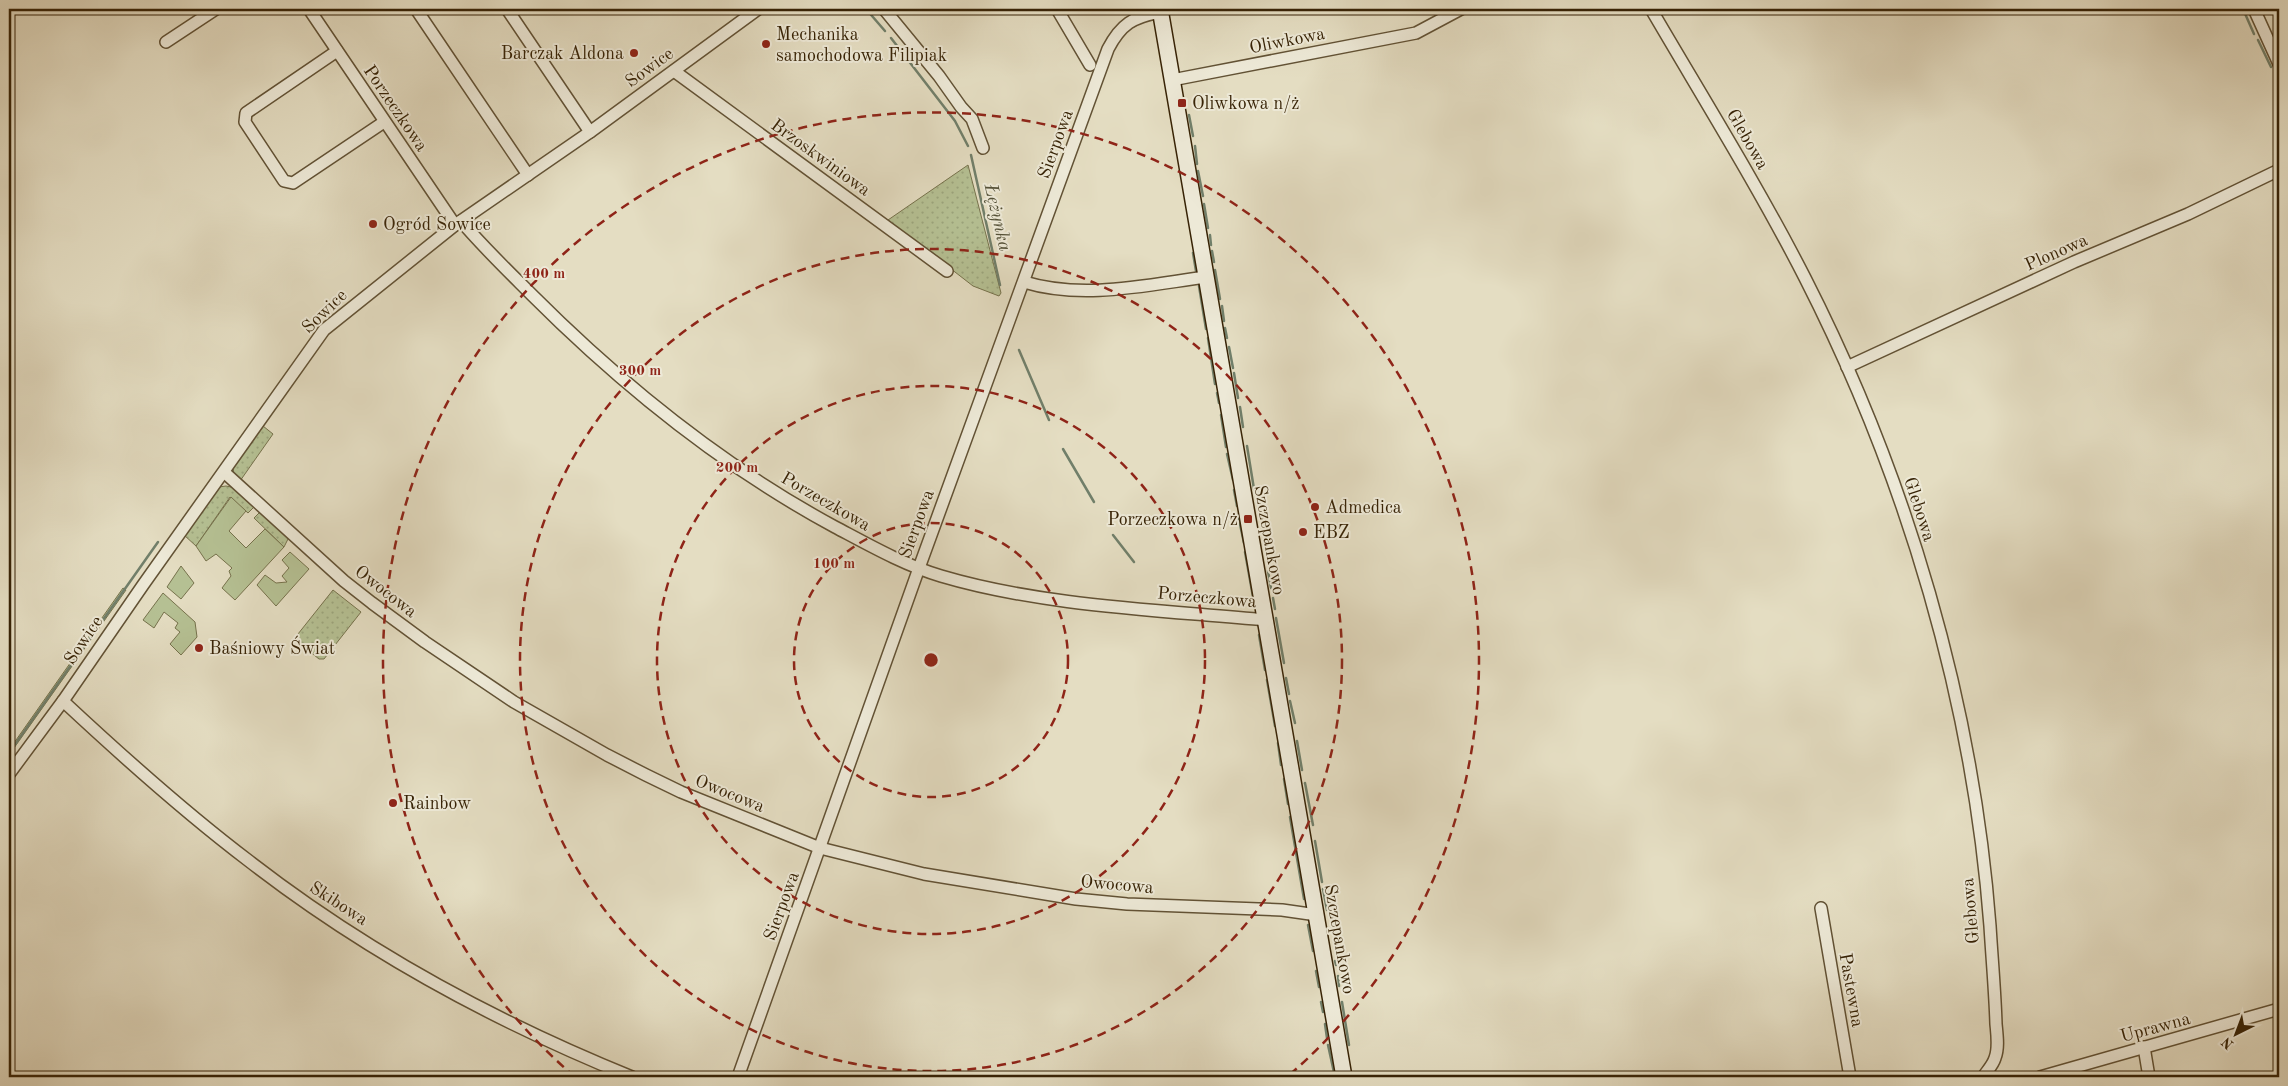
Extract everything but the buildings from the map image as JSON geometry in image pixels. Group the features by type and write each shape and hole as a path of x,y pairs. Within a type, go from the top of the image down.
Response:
{"street":[{"path":"166,42 216,9"},
{"name":"Porzeczkowa","path":"309,9 384,122 458,223 592,354 715,453 819,518 866,543 919,568 960,581 1034,595 1091,603 1265,620"},
{"path":"416,9 528,175"},
{"path":"507,9 590,132"},
{"name":"Sowice","path":"9,774 63,702 142,585 324,330 458,223 590,132 758,9"},
{"path":"884,9 939,76 960,107 972,119 983,148"},
{"path":"1056,9 1090,65"},
{"name":"Oliwkowa","path":"1172,80 1416,33 1461,9"},
{"name":"Glebowa","path":"1651,9 1789,247 1847,367 1883,455 1910,533 1943,645 1962,728 1988,906 1997,1048 1989,1074 1972,1077"},
{"path":"2254,9 2279,64"},
{"name":"Szczepankowo","path":"1160,10 1344,1077"},
{"name":"Sierpowa","path":"738,1077 919,568 1108,49 1115,36 1130,22 1140,16 1160,10"},
{"path":"337,51 246,113 245,122 284,181 293,183 384,122"},
{"name":"Brzoskwiniowa","path":"674,71 947,271"},
{"name":"Plonowa","path":"1847,367 2074,262 2188,214 2279,170"},
{"path":"1024,282 1080,291 1100,291 1206,277"},
{"name":"Owocowa","path":"224,472 351,586 417,637 514,702 646,775 681,792 820,848 931,876 1076,899 1126,904 1282,910 1316,915"},
{"name":"Skibowa","path":"63,702 195,819 288,891 336,923 413,970 486,1011 594,1062 632,1077"},
{"name":"Pastewna","path":"1821,908 1850,1077"},
{"name":"Uprawna","path":"2040,1077 2279,1009"},
{"path":"2144,1047 2149,1077"}],"green space":[{"path":"968,165 1001,293 999,296 973,286 888,220"},
{"path":"263,426 273,434 240,481 234,475 233,467"},
{"path":"219,487 236,488 255,506 248,513 230,497 196,546 184,535"},
{"path":"231,497 246,511 229,531 246,548 265,529 284,547 235,600 222,588 231,576 229,571 232,568 216,554 206,561 196,546"},
{"path":"260,512 285,533 288,539 284,547 254,518"},
{"path":"290,552 309,569 276,606 257,585 265,575 276,583 287,582 282,576 289,568 282,560"},
{"path":"181,566 194,583 181,599 167,587"},
{"path":"123,588 126,590 9,755 9,750"},
{"path":"333,590 361,612 324,659 319,659 294,639"},
{"path":"163,593 195,622 197,637 181,655 170,644 180,632 175,628 178,623 164,612 154,628 143,620"}],"waterway":[{"name":"Łężynka","path":"866,9 885,31"},
{"path":"2243,9 2254,34"},
{"name":"Łężynka","path":"891,38 955,121 968,146"},
{"path":"2258,40 2271,67"},
{"path":"2275,77 2279,86"},
{"path":"1189,115 1193,136"},
{"path":"1195,146 1197,164"},
{"name":"Łężynka","path":"971,155 1000,285"},
{"path":"1198,171 1203,196"},
{"path":"1204,204 1208,228"},
{"path":"1210,235 1211,245"},
{"path":"1212,251 1214,262"},
{"path":"1193,253 1196,271"},
{"path":"1215,270 1220,299"},
{"path":"1199,286 1206,329"},
{"path":"1222,306 1224,321"},
{"path":"1225,328 1227,338"},
{"path":"1208,338 1215,384"},
{"path":"1229,347 1233,368"},
{"name":"Łężynka","path":"1019,350 1049,420"},
{"path":"1234,373 1238,398"},
{"path":"1217,393 1219,403"},
{"path":"1240,407 1243,427"},
{"path":"1221,415 1226,447"},
{"path":"1247,446 1254,489"},
{"name":"Łężynka","path":"1063,449 1094,502"},
{"path":"1227,454 1233,480"},
{"path":"1234,490 1237,506"},
{"path":"1238,515 1244,543"},
{"name":"Łężynka","path":"1113,535 1134,562"},
{"path":"9,753 158,542"},
{"path":"1245,552 1255,608"},
{"path":"1268,571 1271,588"},
{"path":"1273,598 1275,609"},
{"path":"1276,618 1284,663"},
{"path":"1259,635 1265,670"},
{"path":"1286,678 1289,694"},
{"path":"1267,680 1275,726"},
{"path":"1290,701 1295,723"},
{"path":"1297,741 1302,770"},
{"path":"1278,743 1281,765"},
{"path":"1284,779 1288,804"},
{"path":"1305,783 1313,825"},
{"path":"1290,817 1304,899"},
{"path":"1315,841 1322,882"},
{"path":"1323,889 1327,910"},
{"path":"1308,925 1313,951"},
{"path":"1335,961 1336,965"},
{"path":"1316,971 1319,987"},
{"path":"1338,976 1339,986"},
{"path":"1321,1002 1323,1012"},
{"path":"1342,1002 1349,1045"},
{"path":"1325,1024 1327,1038"},
{"path":"1328,1045 1335,1077"}],"place":[{"name":"Mechanika samochodowa Filipiak","path":"766,44"},
{"name":"Barczak Aldona","path":"634,53"},
{"name":"Oliwkowa n/ż","path":"1182,103"},
{"name":"Ogród Sowice","path":"373,224"},
{"name":"Admedica","path":"1315,507"},
{"name":"Porzeczkowa n/ż","path":"1248,519"},
{"name":"EBZ","path":"1303,532"},
{"name":"Baśniowy Świat","path":"199,648"},
{"name":"Rainbow","path":"393,803"}]}
